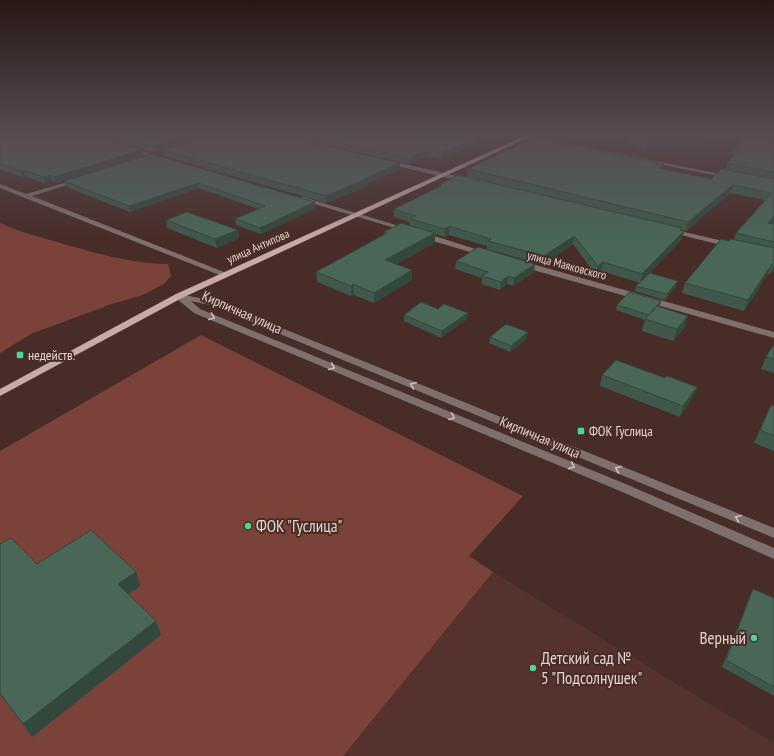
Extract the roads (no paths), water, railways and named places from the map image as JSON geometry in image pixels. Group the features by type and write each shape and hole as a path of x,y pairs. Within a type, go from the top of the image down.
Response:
{"main road":[{"name":"улица Антипова","path":"0,393 179,296 355,214 456,169"}],"street":[{"path":"418,169 475,183"},
{"path":"697,169 732,176"},
{"path":"27,196 80,180"},
{"name":"Кирпичная улица","path":"0,186 225,274"},
{"path":"294,197 497,257"},
{"path":"662,229 736,247"},
{"name":"улица Маяковского","path":"511,261 774,335"},
{"name":"Кирпичная улица","path":"179,296 212,303 774,533"},
{"name":"Кирпичная улица","path":"179,296 197,311 624,488 774,554"}],"place":[{"name":"недейств.","path":"20,355"},
{"name":"ФОК Гуслица","path":"581,431"},
{"name":"ФОК \"Гуслица\"","path":"248,526"},
{"name":"Верный","path":"754,638"},
{"name":"Детский сад № 5 \"Подсолнушек\"","path":"533,668"}]}
